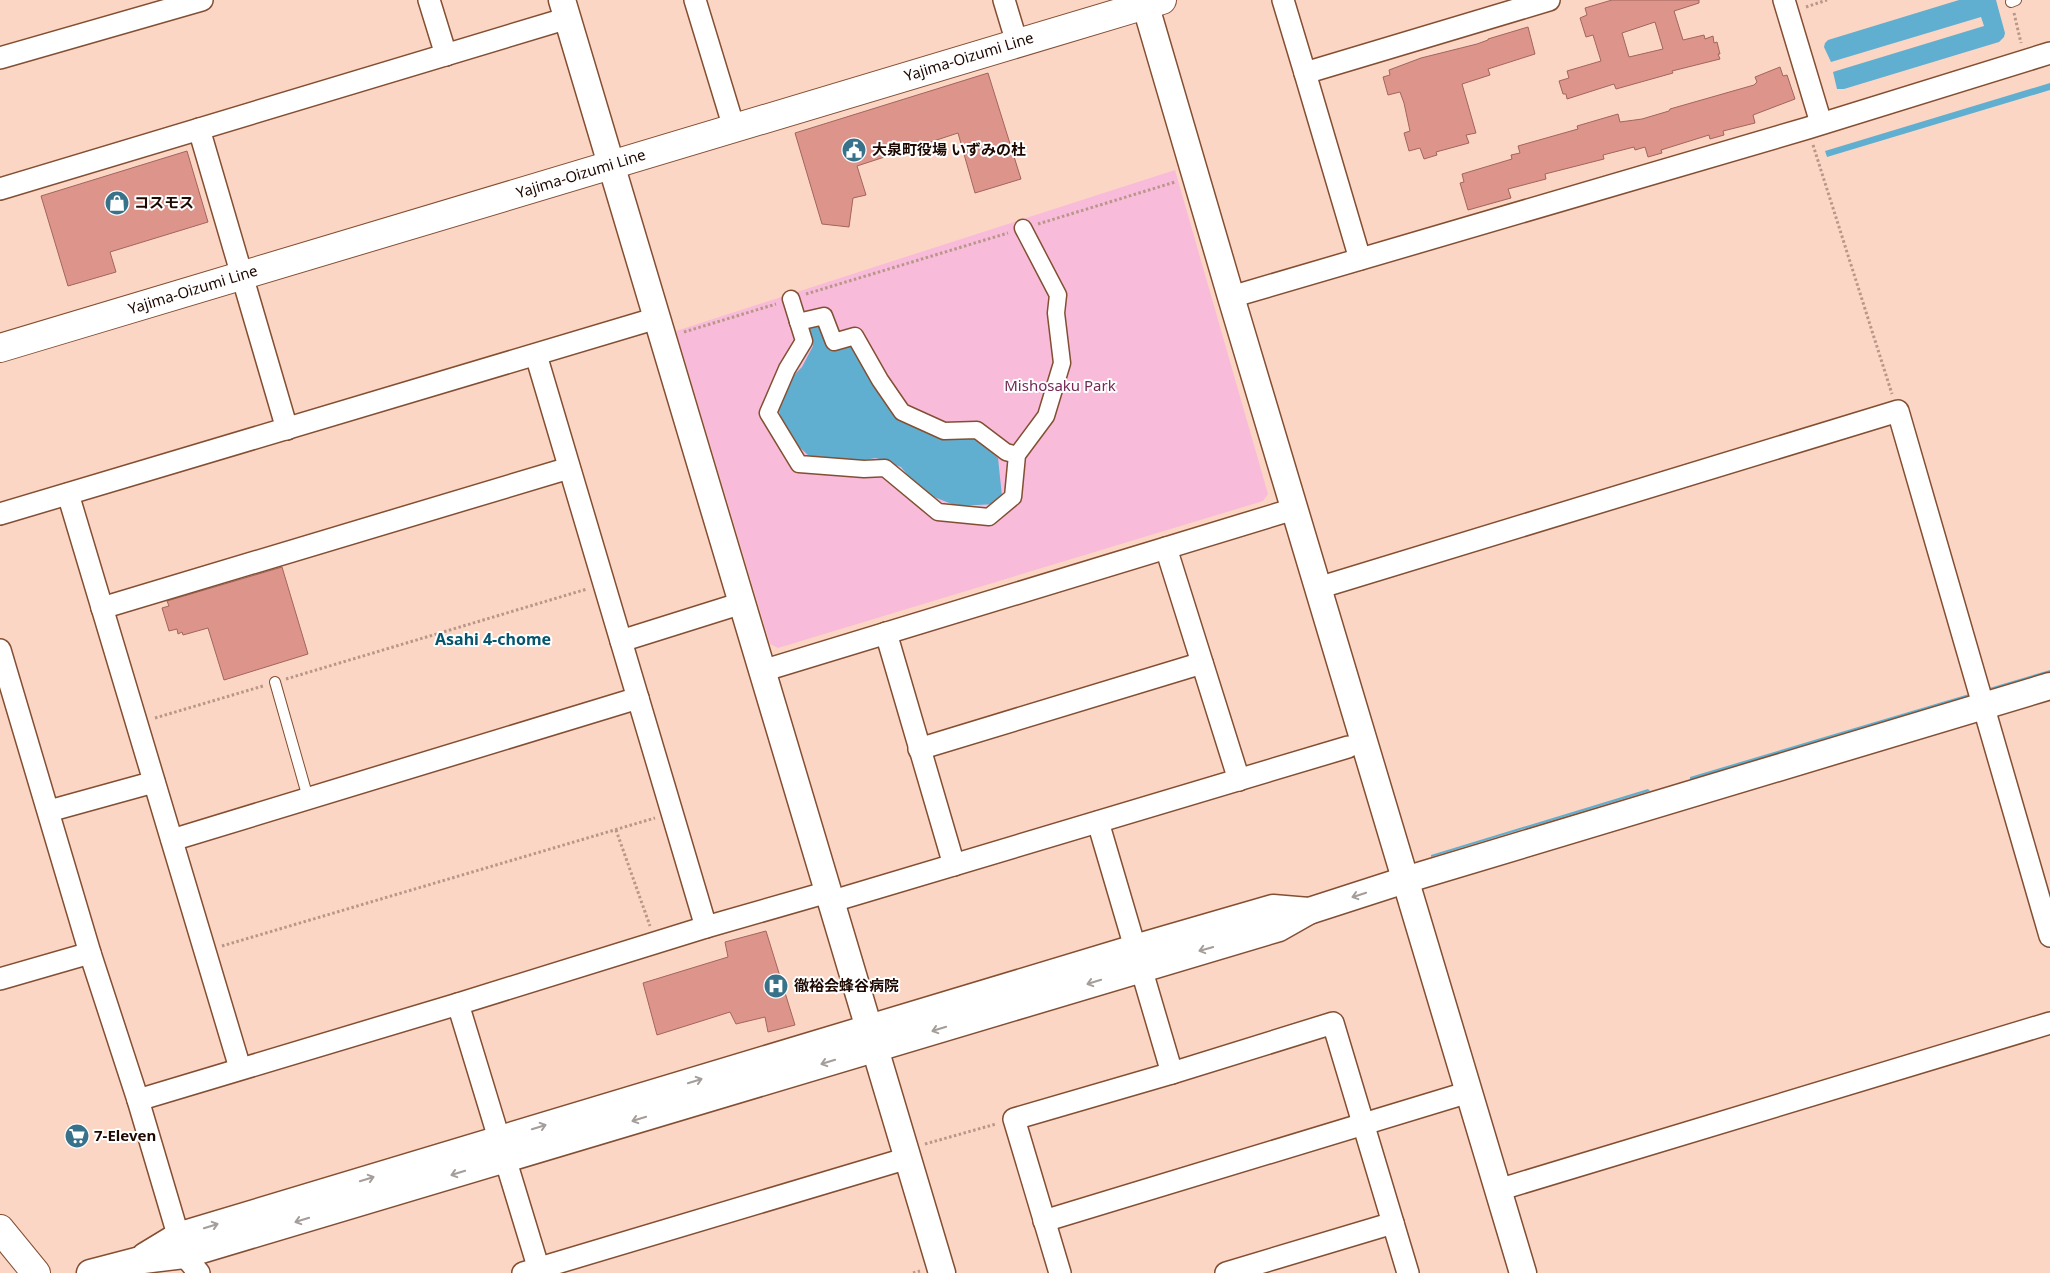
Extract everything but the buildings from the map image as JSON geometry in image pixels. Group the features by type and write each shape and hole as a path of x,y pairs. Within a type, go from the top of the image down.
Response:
{"main road":[{"name":"Yajima-Oizumi Line","path":"0,348 1151,2"},
{"path":"0,1229 36,1273"}],"street":[{"path":"0,58 202,0"},
{"path":"429,0 446,55"},
{"path":"695,0 734,128"},
{"path":"1004,0 1017,43"},
{"path":"1284,0 1360,259"},
{"path":"1305,73 1549,0"},
{"path":"1151,2 1231,298 1522,1273"},
{"path":"1791,5 1814,125"},
{"path":"0,189 446,55 565,9 762,671 835,895 872,1038 942,1273"},
{"path":"1231,298 2050,53"},
{"path":"199,129 287,429"},
{"path":"791,299 804,341 787,369 768,413 799,464 855,469 885,468 938,512 989,517 1013,497 1016,454 1046,416 1062,363 1056,314 1058,295 1023,228"},
{"path":"798,322 824,316 834,342 855,336 880,380 902,412 944,431 977,430 1006,452 1016,454"},
{"path":"0,514 536,356 660,328"},
{"path":"536,356 706,927"},
{"path":"1318,588 1898,411 1985,706 2050,936"},
{"path":"102,608 569,468"},
{"path":"68,494 240,1068"},
{"path":"762,671 1294,509"},
{"path":"1166,548 1239,780"},
{"path":"621,641 742,603"},
{"path":"886,634 954,865"},
{"path":"1,659 49,811 90,953 187,1255"},
{"path":"919,749 1202,663"},
{"path":"90,1273 136,1261 187,1255 502,1150 1138,958 1279,928 1309,911 1405,880 2050,686"},
{"path":"172,840 638,698"},
{"path":"138,1100 706,927 954,865 1348,747"},
{"path":"49,811 154,782"},
{"path":"1098,822 1172,1073"},
{"path":"0,979 90,953"},
{"path":"458,1004 502,1150 534,1271 907,1154"},
{"path":"1498,1190 2050,1022"},
{"path":"1060,1273 1014,1119 1333,1023 1408,1273"},
{"path":"1044,1221 1468,1092"},
{"path":"1226,1273 1393,1223"}],"lane":[{"path":"275,682 308,798"}],"path":[{"path":"1791,5 1827,0"},
{"path":"2014,1 2026,60"},
{"path":"1814,125 1898,411"},
{"path":"660,328 791,299 1180,180"},
{"path":"137,724 604,584"},
{"path":"205,951 672,813"},
{"path":"616,830 656,943"},
{"path":"907,1154 1014,1119"}],"green space":[{"name":"Mishosaku Park","path":"1175,170 1268,494 1263,501 778,648 770,644 676,331"}],"water":[{"path":"1959,0 1996,0 2005,33 2004,37 1999,42 1844,89 1837,89 1833,72 1984,26 1981,17 1831,62 1824,47 1828,40"},
{"path":"2050,83 2050,90 1827,157 1825,151"},
{"path":"823,323 832,344 855,340 897,417 975,436 998,458 1002,496 997,504 957,506 921,492 901,467 876,458 845,463 809,456 786,435 779,411 787,382 802,367 813,346 806,328"},
{"path":"2050,670 2050,672 1690,780 1690,777"},
{"path":"1648,789 1650,791 1431,857 1431,855"}],"place":[{"name":"大泉町役場 いずみの杜","path":"854,150"},
{"name":"コスモス","path":"117,203"},
{"name":"徹裕会蜂谷病院","path":"776,986"},
{"name":"7-Eleven","path":"77,1136"}],"district":[{"name":"Asahi 4-chome","path":"493,639"}]}
